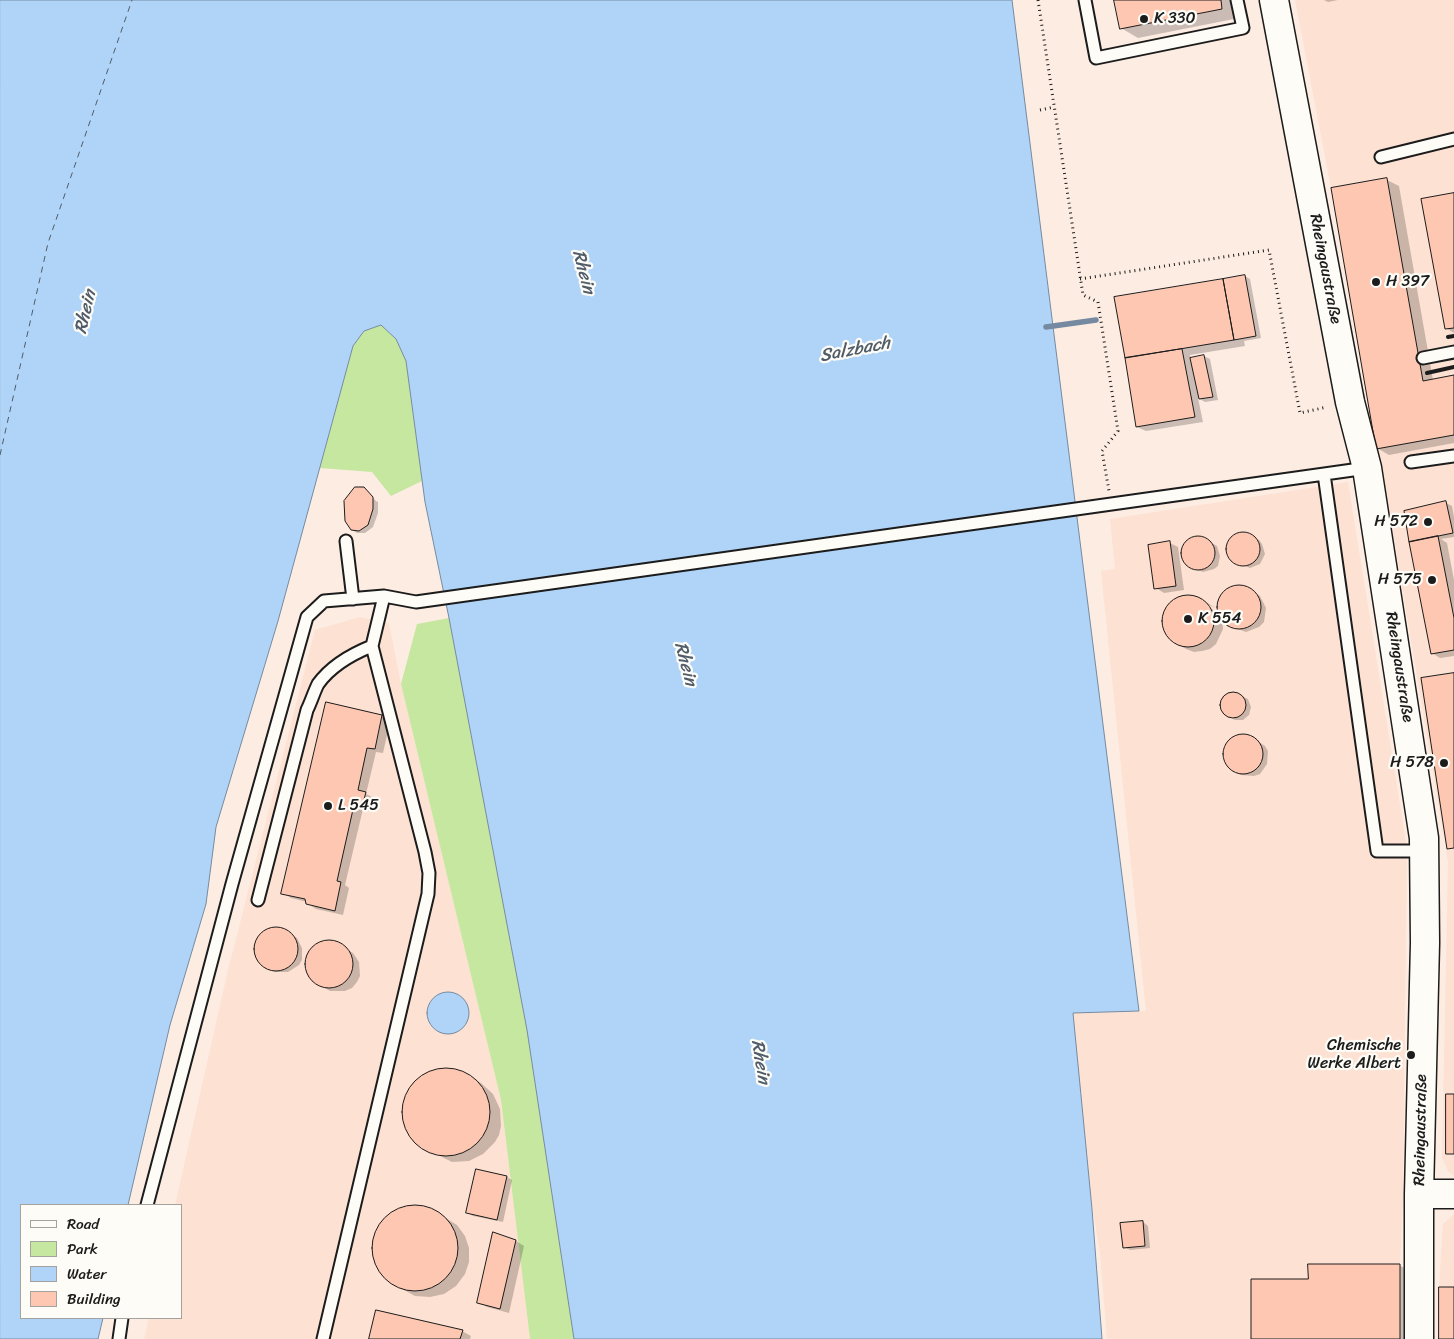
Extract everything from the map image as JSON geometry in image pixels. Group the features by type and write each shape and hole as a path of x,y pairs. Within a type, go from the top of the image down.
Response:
{"street":[{"name":"Rheingaustraße","path":"1274,0 1350,402 1367,468 1397,654 1425,851 1425,943 1419,1194 1419,1339"},
{"path":"1419,1194 1454,1194"}],"lane":[{"path":"1086,0 1096,58 1243,28 1236,0"},
{"path":"1381,157 1454,139"},
{"path":"1423,358 1454,352"},
{"path":"1411,462 1454,456"},
{"path":"147,1204 232,884 307,617 324,602 384,596 416,602 1367,468"},
{"path":"1324,474 1377,851 1425,851"},
{"path":"346,540 353,599"},
{"path":"324,1339 428,887 429,873 425,852 372,646 384,596"},
{"path":"258,900 307,710 318,685 335,666 354,653 372,646"},
{"path":"119,1339 122,1319"}],"path":[{"path":"1038,0 1082,295 1098,302 1118,431 1102,451 1111,504"},
{"path":"1040,110 1054,107"},
{"path":"1080,279 1270,250 1300,413 1350,402"}],"shaded area":[{"path":"1295,0 1454,0 1454,1176 1448,1171 1442,1158 1448,862 1380,456 1376,449 1331,188"},
{"path":"1348,482 1407,848 1400,1339 1107,1339 1100,1253 1090,1192 1073,1013 1146,1011 1101,571 1115,569 1110,519"},
{"path":"360,617 389,623 401,684 501,1100 530,1339 144,1339 149,1319 182,1319 182,1204 175,1204 228,970 315,630"},
{"path":"1454,1214 1454,1339 1439,1339 1439,1287 1443,1224"}],"green space":[{"path":"381,325 396,339 406,361 422,481 391,496 372,472 320,468 353,346 364,331"},
{"path":"449,618 527,1030 574,1339 530,1339 501,1100 401,684 417,624"}],"water":[{"name":"Rhein","path":"0,0 1012,0 1139,1011 1073,1013 1092,1209 1102,1339 574,1339 527,1030 449,618 425,502 406,361 396,339 381,325 364,331 353,346 278,621 216,827 206,904 170,1025 128,1204 20,1204 20,1319 103,1319 98,1339 0,1339"},
{"path":"448,992 463,998 469,1013 463,1028 448,1034 433,1028 427,1013 433,998"}],"building":[{"name":"K 330","path":"1114,0 1221,0 1222,9 1120,29"},
{"name":"H 397","path":"1387,178 1423,381 1454,375 1454,435 1376,449 1331,188"},
{"path":"1454,193 1454,328 1445,329 1421,199"},
{"path":"1245,275 1256,336 1234,340 1223,279"},
{"path":"1223,279 1234,340 1125,358 1114,297"},
{"path":"1182,349 1195,417 1136,427 1125,358"},
{"path":"1204,355 1213,397 1199,399 1190,358"},
{"path":"355,487 364,487 373,497 373,509 368,525 359,531 351,530 345,521 344,501"},
{"name":"H 572","path":"1446,501 1453,533 1409,542 1404,511"},
{"path":"1243,532 1255,537 1260,549 1255,561 1243,566 1231,561 1226,549 1231,537"},
{"path":"1198,536 1205,537 1210,541 1214,546 1214,560 1210,565 1205,569 1198,570 1191,569 1186,565 1182,560 1181,553 1182,546 1186,541 1191,537"},
{"name":"H 575","path":"1438,536 1454,618 1454,650 1431,654 1409,542"},
{"path":"1170,541 1176,586 1154,589 1148,545"},
{"path":"1243,585 1255,591 1260,598 1260,616 1255,623 1248,628 1235,629 1227,626 1220,619 1217,603 1220,595 1227,588"},
{"name":"K 554","path":"1183,595 1193,595 1207,602 1214,616 1214,626 1207,640 1193,647 1183,647 1173,643 1166,636 1162,626 1162,616 1166,606 1173,599"},
{"name":"H 578","path":"1454,673 1454,848 1447,849 1421,678"},
{"path":"1233,692 1242,696 1246,705 1242,714 1233,718 1224,714 1220,705 1224,696"},
{"name":"L 545","path":"326,702 382,715 375,749 367,748 358,790 366,792 362,807 354,805 337,881 341,882 335,911 306,904 305,899 281,894"},
{"path":"1247,734 1254,737 1260,743 1263,754 1262,762 1254,771 1247,774 1239,774 1232,771 1224,762 1223,750 1226,743 1235,735"},
{"path":"276,927 288,931 294,937 298,949 294,961 288,967 276,971 264,967 258,961 254,949 258,937 264,931"},
{"path":"329,940 338,942 346,947 351,955 353,964 351,973 346,981 338,986 329,988 320,986 312,981 307,973 305,964 307,955 312,947 320,942"},
{"path":"446,1068 463,1072 477,1081 486,1095 490,1112 486,1129 477,1143 463,1152 446,1156 429,1152 415,1143 406,1129 402,1112 406,1095 415,1081 429,1072"},
{"path":"1446,1094 1454,1094 1454,1154 1446,1154"},
{"path":"476,1169 507,1176 497,1220 466,1213"},
{"path":"415,1205 431,1208 439,1212 451,1224 455,1232 458,1248 455,1264 451,1272 439,1284 431,1288 415,1291 399,1288 391,1284 379,1272 375,1264 372,1248 375,1232 379,1224 391,1212 399,1208"},
{"path":"1143,1221 1145,1246 1123,1248 1120,1223"},
{"path":"493,1232 516,1240 500,1309 477,1303"},
{"path":"1308,1264 1400,1264 1400,1339 1251,1339 1251,1279 1308,1279"},
{"path":"1439,1287 1454,1287 1454,1339 1439,1339"},
{"path":"376,1310 463,1330 460,1339 369,1339"}],"waterway":[{"name":"Salzbach","path":"1046,327 1096,320"}],"ferry route":[{"path":"0,455 48,243 132,0"}],"railway":[{"path":"1448,337 1454,336"},
{"path":"1427,373 1454,367"}],"place":[{"name":"K 330","path":"1144,19"},
{"name":"H 397","path":"1376,282"},
{"name":"H 572","path":"1428,522"},
{"name":"H 575","path":"1432,580"},
{"name":"K 554","path":"1188,619"},
{"name":"H 578","path":"1444,763"},
{"name":"L 545","path":"328,806"},
{"name":"Chemische Werke Albert","path":"1411,1055"}]}
